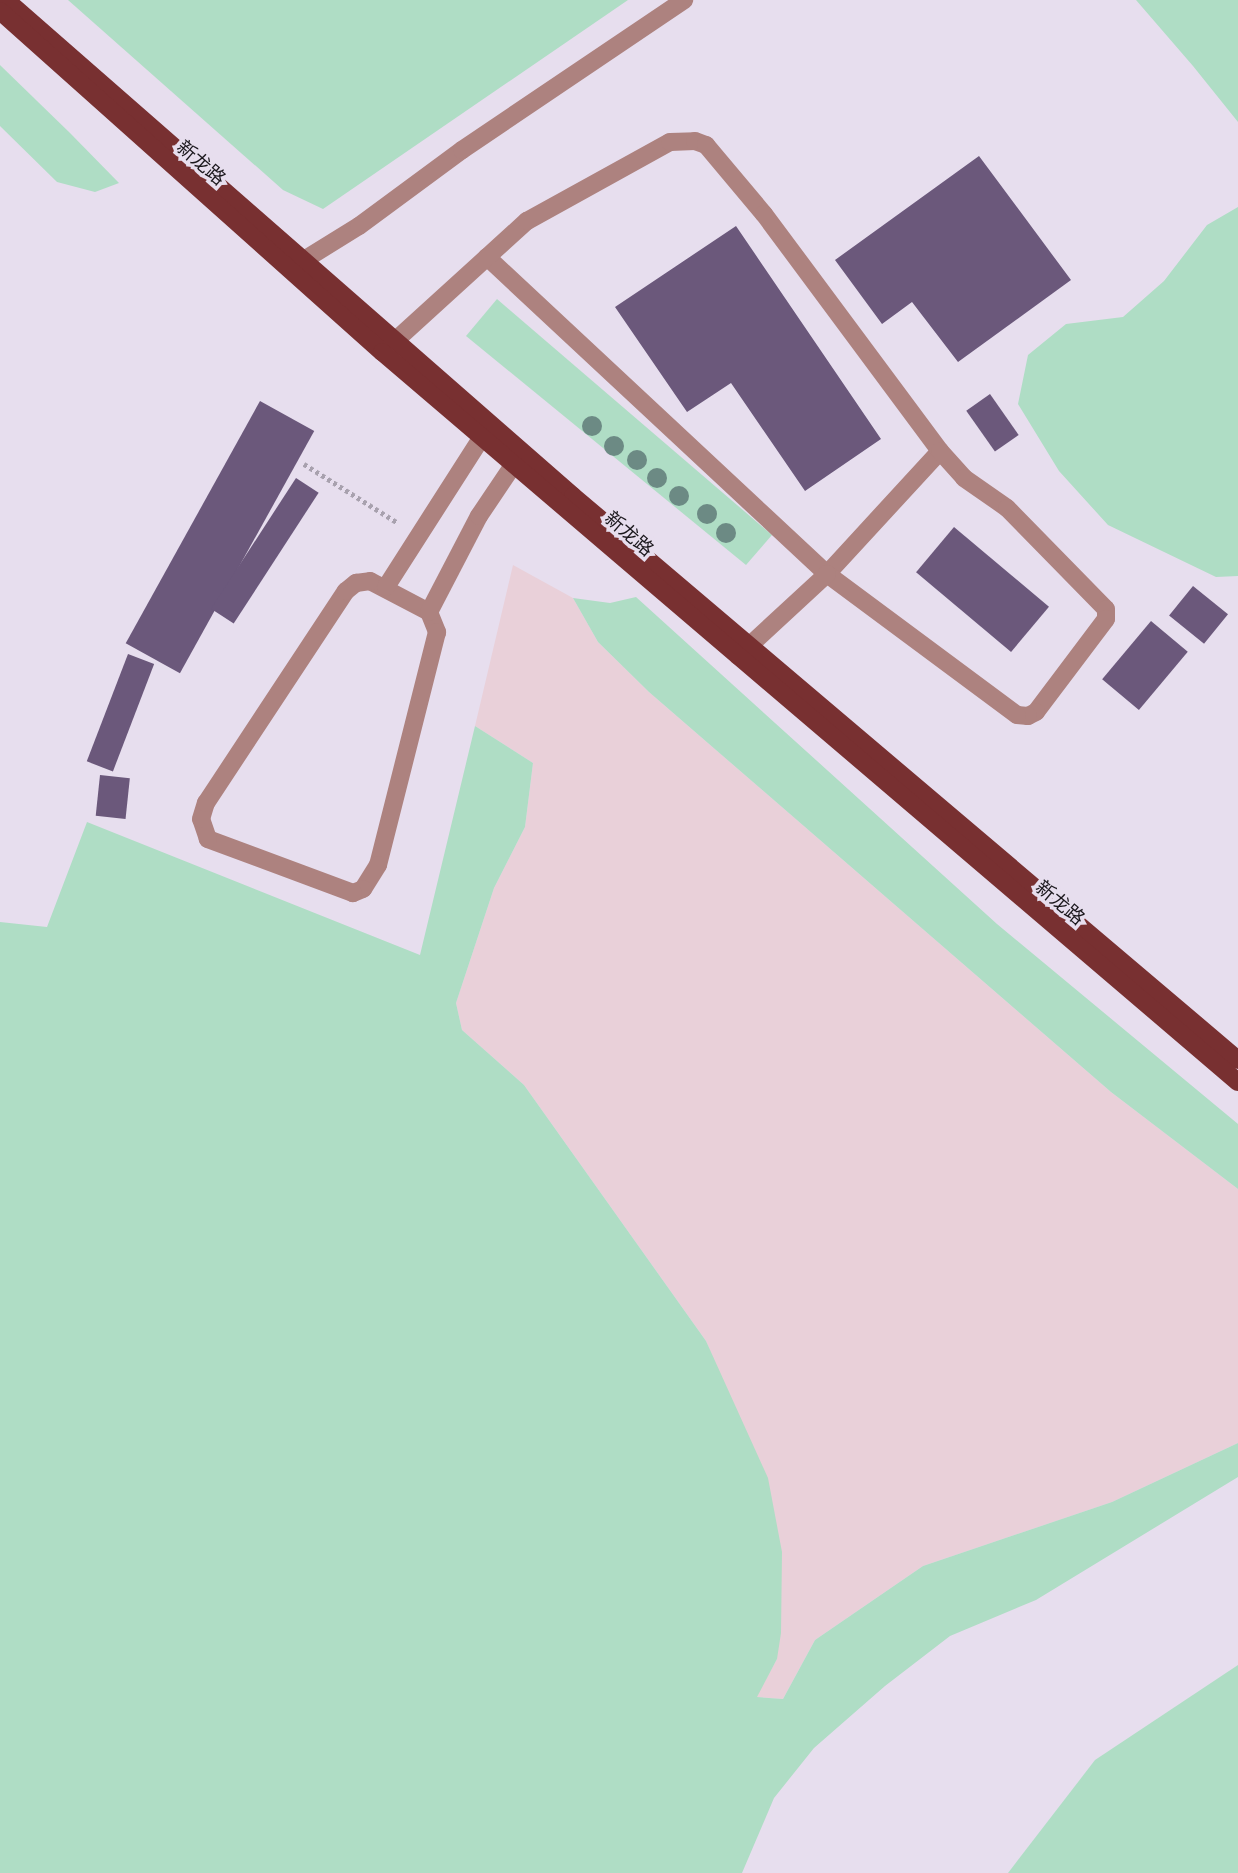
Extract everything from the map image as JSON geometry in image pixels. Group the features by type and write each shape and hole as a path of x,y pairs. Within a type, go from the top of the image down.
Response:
{"main road":[{"name":"新龙路","path":"6,0 389,347 744,651 1238,1082"},
{"name":"新龙路","path":"0,11 297,264"},
{"name":"新龙路","path":"389,347 482,437 514,464 1238,1060"}],"street":[{"path":"297,264 684,0"},
{"path":"389,347 486,257 527,221 670,142 680,138 706,145 764,214 940,451 964,478 1007,508 1106,609 1106,619 1036,712 1017,715 827,574 486,257"},
{"path":"386,587 482,437"},
{"path":"744,651 827,574 940,451"},
{"path":"429,612 480,516 514,464"},
{"path":"370,581 386,587 429,612 436,621 437,632 378,865 363,889 353,893 208,839 201,830 206,803 346,591 370,581"}],"path":[{"path":"304,464 420,537"}],"shaded area":[{"path":"513,565 573,598 598,642 649,692 1111,1092 1238,1189 1238,1443 1112,1502 923,1566 815,1640 783,1699 756,1697 777,1659 734,1409 706,1341 524,1085 462,1030 456,1003 494,888 525,827 533,763 475,726"}],"green space":[{"path":"68,0 628,0 323,209 283,190"},
{"path":"1136,0 1238,0 1238,122 1193,66"},
{"path":"0,65 119,183 95,192 57,182 0,126"},
{"path":"1238,207 1238,576 1216,577 1108,525 1059,471 1018,404 1028,355 1066,324 1123,317 1164,281 1207,225"},
{"path":"497,299 772,535 746,565 466,336"},
{"path":"636,597 997,924 1238,1124 1238,1189 1111,1092 649,692 598,642 573,598 610,603"},
{"path":"475,726 533,763 525,827 494,888 456,1003 462,1030 524,1085 706,1341 768,1478 782,1552 781,1633 777,1659 757,1697 783,1699 815,1640 923,1566 1112,1502 1238,1443 1238,1477 1036,1600 950,1636 885,1686 814,1748 774,1798 742,1873 0,1873 0,922 47,927 87,822 420,955"},
{"path":"1238,1665 1238,1873 1008,1873 1095,1760"}],"building":[{"path":"979,156 1071,280 958,362 912,302 882,324 835,260"},
{"path":"736,226 881,439 805,491 731,383 687,412 615,307"},
{"path":"990,394 1019,435 995,452 966,411"},
{"path":"260,401 314,431 180,673 126,643"},
{"path":"296,478 319,493 234,624 211,609"},
{"path":"954,527 1049,607 1011,652 916,572"},
{"path":"1193,586 1228,614 1204,644 1169,616"},
{"path":"1151,621 1188,652 1139,710 1102,679"},
{"path":"128,654 154,664 113,771 87,761"},
{"path":"100,775 130,778 126,819 96,816"}]}
